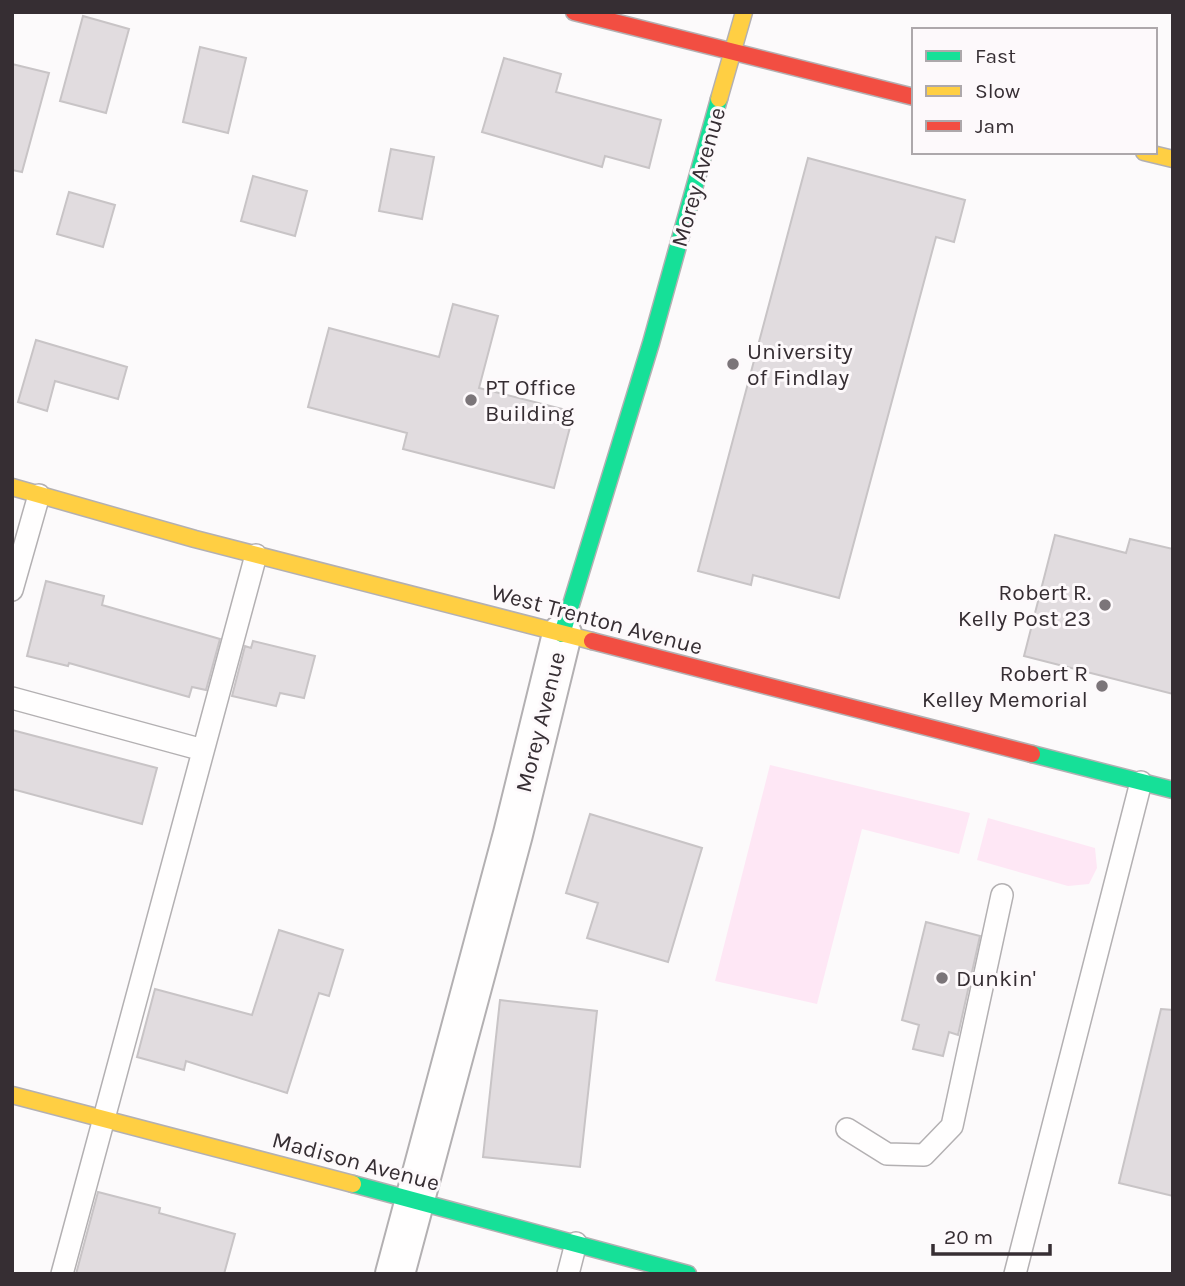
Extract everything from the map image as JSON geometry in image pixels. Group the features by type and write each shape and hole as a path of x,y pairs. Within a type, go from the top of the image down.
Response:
{"street":[{"path":"573,12 912,97"},
{"name":"Morey Avenue","path":"395,1274 513,834 562,634 651,343 744,12"},
{"path":"1152,154 1173,159"},
{"name":"West Trenton Avenue","path":"12,487 256,555 1173,790"},
{"name":"Madison Avenue","path":"12,1095 688,1274"}],"lane":[{"path":"12,590 39,495"},
{"path":"62,1274 256,555"},
{"path":"12,698 202,750"},
{"path":"1015,1274 1141,782"},
{"path":"847,1129 887,1154 924,1155 952,1126 1002,895"},
{"path":"568,1274 576,1243"}],"shaded area":[{"path":"770,765 970,813 959,854 862,829 817,1004 715,981"},
{"path":"988,818 1095,848 1097,868 1089,884 1068,886 977,860"}],"building":[{"path":"83,16 129,29 106,113 60,101"},
{"path":"200,47 246,58 228,133 183,122"},
{"path":"504,58 561,74 556,92 661,120 649,168 605,156 602,167 482,132"},
{"path":"12,64 49,73 22,172 12,170"},
{"path":"391,149 434,157 422,219 379,211"},
{"path":"808,158 965,200 954,242 936,237 839,598 753,575 751,585 698,571"},
{"path":"253,176 307,191 295,236 241,221"},
{"path":"69,192 115,205 103,247 57,234"},
{"name":"PT Office Building","path":"453,304 498,316 479,388 574,412 554,488 403,449 407,433 308,407 329,328 439,357"},
{"path":"36,340 127,367 118,399 55,381 47,411 18,402"},
{"name":"Robert R. Kelly Post 23","path":"1055,535 1126,553 1130,539 1173,549 1173,694 1024,656"},
{"path":"46,581 104,596 102,605 220,639 206,690 192,687 189,697 69,663 68,666 27,656"},
{"path":"253,641 315,656 304,698 280,693 276,706 232,696 245,646 251,648"},
{"path":"12,730 157,768 142,824 12,789"},
{"path":"590,814 702,848 668,962 587,938 598,903 566,893"},
{"name":"Dunkin'","path":"926,922 980,936 958,1035 949,1032 943,1056 913,1049 919,1025 902,1020"},
{"path":"279,930 343,950 329,996 319,993 287,1093 186,1061 184,1070 137,1057 155,989 252,1015"},
{"path":"500,1000 597,1011 580,1167 483,1157"},
{"path":"1161,1009 1173,1010 1173,1196 1119,1183"},
{"path":"98,1192 160,1208 159,1213 235,1234 224,1274 76,1274"}],"traffic: fast":[{"path":"562,634 651,343 719,99"},
{"path":"1032,754 1173,790"},
{"path":"353,1184 688,1274"}],"traffic: slow":[{"path":"719,99 744,12"},
{"path":"1152,154 1173,159"},
{"path":"12,487 195,539 592,641"},
{"path":"12,1095 353,1184"}],"traffic: jam":[{"path":"574,12 912,96"},
{"path":"592,641 1032,754"}],"place":[{"name":"University of Findlay","path":"733,364"},
{"name":"PT Office Building","path":"471,400"},
{"name":"Robert R. Kelly Post 23","path":"1105,605"},
{"name":"Robert R Kelley Memorial","path":"1102,686"},
{"name":"Dunkin'","path":"942,978"}]}
